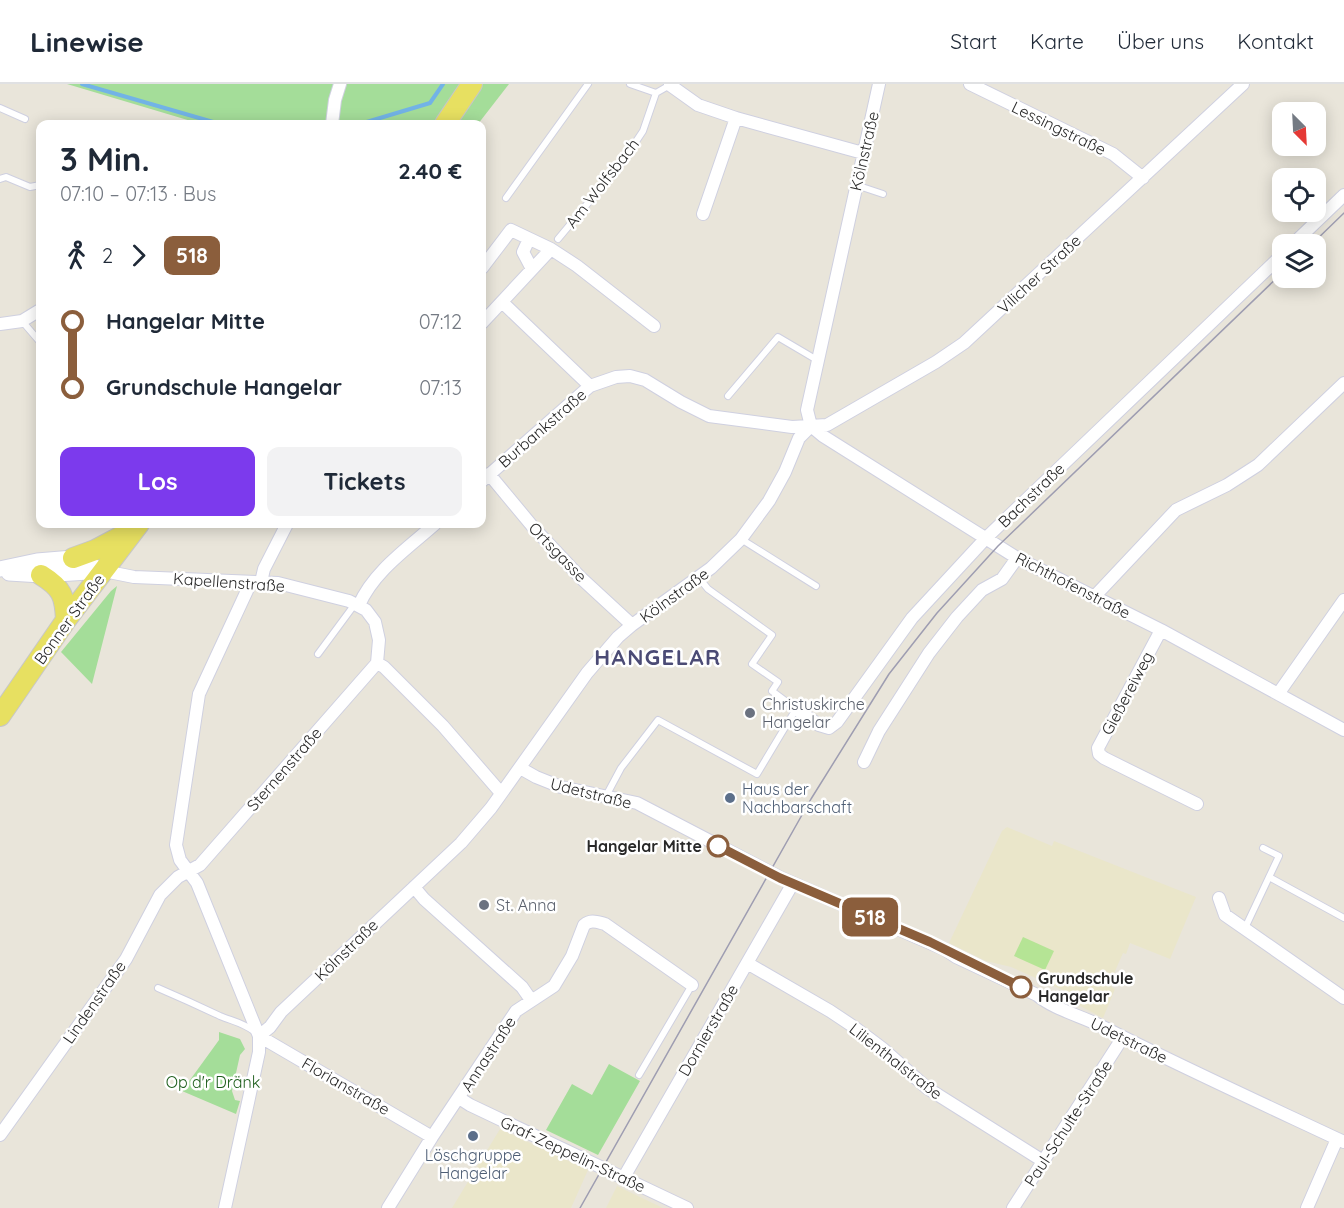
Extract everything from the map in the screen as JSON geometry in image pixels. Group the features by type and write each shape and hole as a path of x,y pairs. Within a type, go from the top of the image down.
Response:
{"main road":[{"path":"448,120 472,84"},
{"path":"73,558 95,550 134,528"},
{"name":"Bonner Straße","path":"0,716 66,620 136,528"},
{"path":"42,574 61,590 66,604 66,620"}],"street":[{"path":"332,120 340,84"},
{"name":"Kölnstraße","path":"260,1036 281,1012 462,843 520,768 587,673 618,637 699,578 741,539 769,501 785,472 799,438 811,426 807,410 879,84"},
{"name":"Lessingstraße","path":"970,84 1113,154 1143,178"},
{"name":"Vilicher Straße","path":"811,426 827,425 936,362 964,343 1243,84"},
{"path":"670,85 698,105 736,118 863,153"},
{"path":"703,214 736,118"},
{"path":"1303,234 1344,195"},
{"path":"486,263 511,230 529,238 554,244 577,266 654,326"},
{"path":"529,238 523,252 532,269"},
{"path":"486,319 554,244"},
{"name":"Bachstraße","path":"796,710 819,725 829,728 837,722 912,618 986,538 1272,265"},
{"path":"502,302 590,386"},
{"path":"0,324 22,321 36,312"},
{"name":"Burbankstraße","path":"486,477 590,386 616,377 630,376 645,380 709,416 788,426 811,426"},
{"path":"1094,597 1169,516 1183,505 1227,485 1258,465 1344,383"},
{"name":"Richthofenstraße","path":"811,426 822,436 1017,558 1161,630 1344,730"},
{"name":"Ortsgasse","path":"486,479 581,578 632,625"},
{"path":"225,1208 260,1052 260,1036 197,883 180,860 176,845 199,694 285,528"},
{"path":"431,528 374,580 357,604 370,615 378,630 377,663 384,667 443,726 501,793"},
{"path":"0,571 37,561 73,558 104,571"},
{"path":"864,762 879,731 929,653 982,590 1002,579 1017,558"},
{"path":"0,571 42,574 104,571"},
{"name":"Kapellenstraße","path":"104,571 134,577 278,583 357,604"},
{"path":"1278,694 1344,600"},
{"name":"Gießereiweg","path":"1161,630 1098,748 1099,754 1197,804"},
{"name":"Sternenstraße","path":"188,872 200,865 377,663"},
{"name":"Udetstraße","path":"520,768 561,788 637,804 793,884 937,945 1045,1001 1341,1140"},
{"name":"Lindenstraße","path":"0,1135 126,959 160,895 178,877 188,872"},
{"name":"Dornierstraße","path":"624,1177 793,884"},
{"path":"414,887 424,899 522,987 531,1000"},
{"path":"1219,898 1226,915 1344,998"},
{"name":"Annastraße","path":"388,1208 516,1011 554,986 572,956 584,925 588,921 604,924 692,985"},
{"name":"Lilienthalstraße","path":"747,963 846,1021 882,1048 927,1088 1043,1161"},
{"name":"Florianstraße","path":"260,1036 432,1137"},
{"name":"Paul-Schulte-Straße","path":"1013,1208 1123,1037"},
{"name":"Graf-Zeppelin-Straße","path":"459,1098 687,1208"},
{"path":"1307,1208 1341,1140"}],"lane":[{"path":"506,198 588,84"},
{"path":"630,84 656,93 670,85"},
{"name":"Am Wolfsbach","path":"554,244 623,161 643,131 656,93"},
{"path":"0,108 25,119"},
{"path":"0,179 6,177 30,187 36,186"},
{"path":"856,185 883,194"},
{"path":"22,321 36,337"},
{"path":"728,396 778,337 818,360"},
{"path":"741,539 816,586"},
{"path":"606,796 621,768 658,720 757,774 796,710 772,691 778,682 752,664 772,635 708,589 699,578"},
{"path":"318,654 357,604"},
{"path":"1245,928 1279,856 1263,848"},
{"path":"1269,877 1344,918"},
{"name":"Annastraße","path":"639,1075 692,985"},
{"path":"158,988 248,1026 260,1036"}],"shaded area":[{"path":"1007,827 1052,846 1054,841 1196,897 1170,959 1130,943 1112,978 1115,980 1111,987 1115,989 1103,1018 1063,997 1065,991 1011,967 986,961 949,943 1002,831"},
{"path":"500,1129 588,1170 571,1208 452,1208"},
{"path":"617,1186 663,1208 606,1208"}],"green space":[{"path":"67,84 509,84 481,120 188,120"},
{"path":"117,586 92,684 61,652"},
{"path":"1023,937 1054,951 1045,970 1014,956"},
{"name":"Op d'r Dränk","path":"219,1032 240,1039 245,1049 240,1055 232,1091 235,1100 240,1101 236,1114 182,1091 219,1040"},
{"path":"609,1064 640,1081 598,1155 546,1130 572,1084 592,1095"}],"waterway":[{"path":"82,84 206,120"},
{"path":"373,120 430,103 443,84"}],"tram line":[{"path":"1322,234 1344,213"},
{"path":"580,1208 811,799 889,674 937,613 998,546 1272,283"}],"bus line":[{"name":"518","path":"718,846 780,878 930,942 956,957 1021,987"}],"place":[{"name":"Christuskirche Hangelar","path":"750,713"},
{"name":"Haus der Nachbarschaft","path":"730,798"},
{"name":"Hangelar Mitte","path":"718,846"},
{"name":"St. Anna","path":"484,905"},
{"name":"Grundschule Hangelar","path":"1021,987"},
{"name":"Löschgruppe Hangelar","path":"473,1136"}],"district":[{"name":"HANGELAR","path":"658,657"}]}
